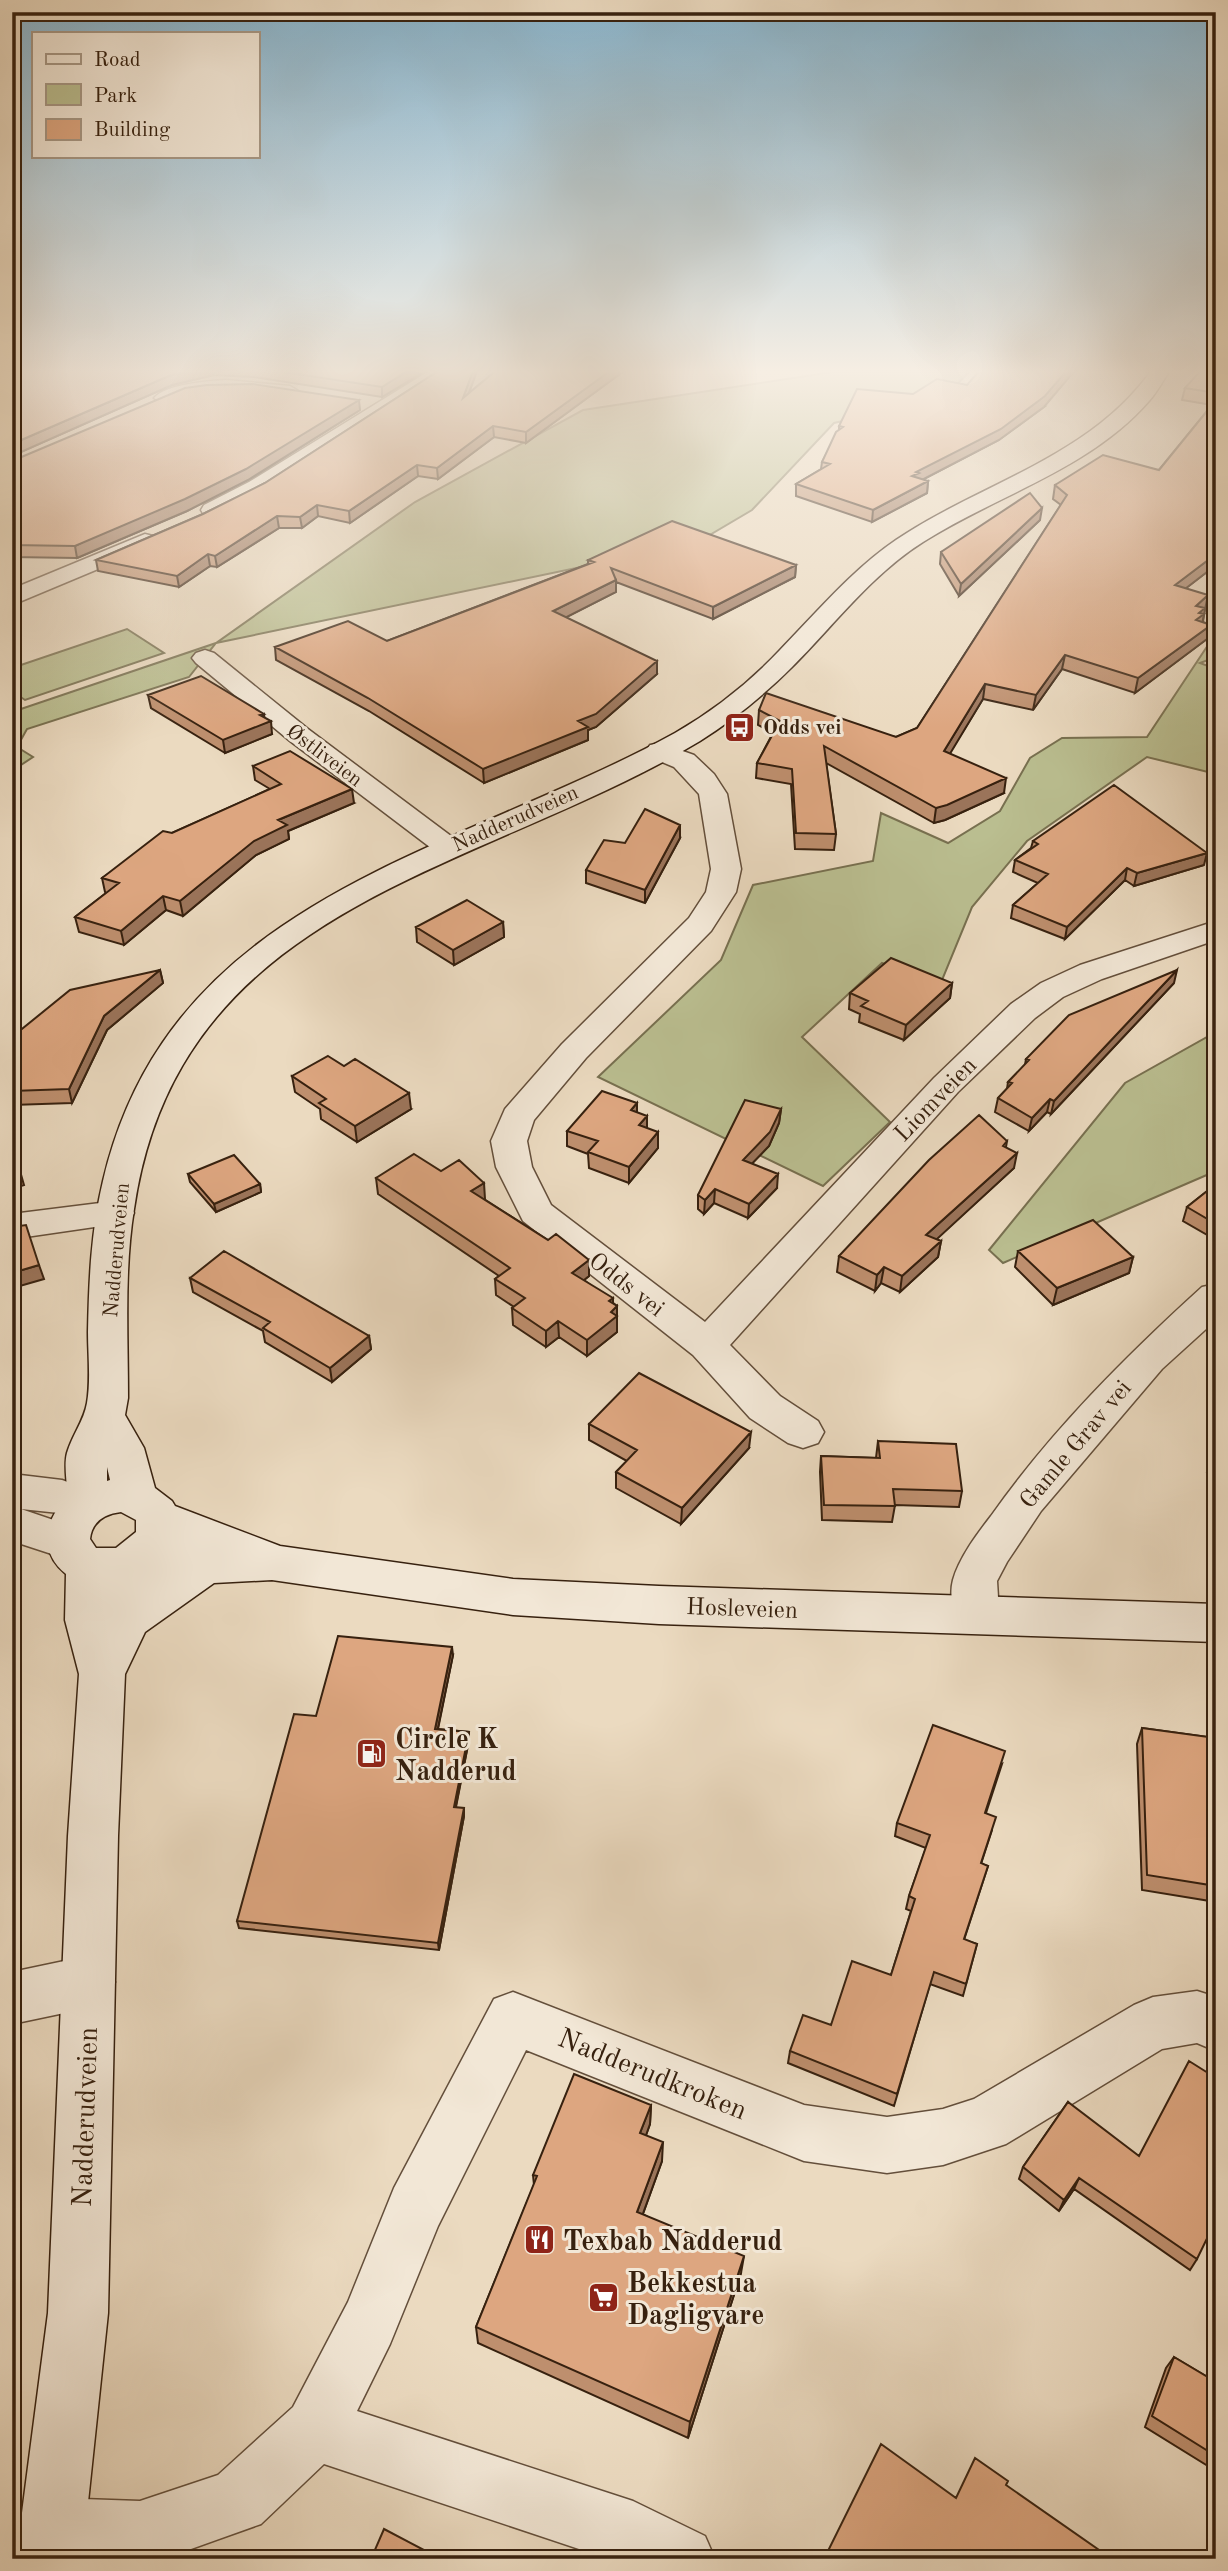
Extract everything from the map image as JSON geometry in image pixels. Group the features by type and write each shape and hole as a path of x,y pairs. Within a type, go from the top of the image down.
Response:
{"street":[{"path":"196,518 255,488"},
{"name":"Nadderudveien","path":"52,2545 78,2313 88,1982 102,1674 88,1620 83,1529 85,1478 89,1450 106,1418 116,1213 119,1188 141,1110 162,1067 197,1017 261,955 307,921 344,899 449,848 660,751 724,712 781,664 870,570 937,524 1003,488"},
{"path":"12,598 162,533"},
{"name":"Østliveien","path":"205,658 299,735 449,848"},
{"name":"Odds vei","path":"660,751 684,761 696,771 713,794 726,869 721,892 700,924 574,1052 517,1117 509,1141 514,1167 536,1212 707,1345 765,1407 803,1432"},
{"name":"Liomveien","path":"707,1345 936,1095 1023,1011 1052,990 1091,972 1216,930"},
{"path":"12,1227 116,1213"},
{"name":"Gamle Grav vei","path":"976,1615 975,1581 989,1552 1027,1499 1148,1359 1216,1297"},
{"path":"12,1491 62,1497 112,1566 138,1558 156,1538 148,1507 123,1448 106,1418"},
{"path":"83,1529 104,1497 121,1495 148,1507"},
{"name":"Hosleveien","path":"148,1507 272,1562"},
{"path":"12,1523 83,1529"},
{"name":"Nadderudveien","path":"102,1674 128,1619 138,1558"},
{"name":"Hosleveien","path":"138,1558 207,1564 272,1562 513,1597 659,1605 1216,1623"},
{"path":"128,1619 207,1564"},
{"path":"12,1998 88,1982"},
{"name":"Nadderudkroken","path":"52,2545 140,2534 238,2501 316,2430 369,2323 415,2209 513,2018 804,2133 887,2145 943,2137 986,2124 1153,2024 1198,2017 1216,2024"},
{"path":"316,2430 633,2534 681,2559"}],"green space":[{"path":"441,488 773,488 752,510 696,543 216,643 415,502"},
{"path":"127,629 164,653 25,700 12,691 12,668"},
{"path":"1216,633 1216,657 1200,663 1216,669 1216,774 1147,757 1027,841 972,907 940,985 882,963 802,1037 890,1122 823,1186 598,1077 721,960 753,885 873,861 881,813 948,843 1000,811 1030,758 1062,738 1147,737"},
{"path":"216,643 189,677 27,729 17,747 33,757 12,771 12,712"},
{"path":"1216,1032 1216,1171 1003,1263 989,1250 1125,1083"}],"building":[{"path":"12,488 207,488 75,546 12,545"},
{"path":"255,488 383,488 349,511 317,505 300,517 277,516 215,556 208,554 177,576 96,560 203,514"},
{"path":"808,488 915,488 873,510"},
{"path":"1059,488 1216,488 1216,554 1175,585 1208,595 1196,606 1205,608 1199,613 1204,614 1196,620 1211,625 1138,678 1065,655 1036,695 985,684 944,751 1006,778 947,805 936,808 824,746 836,834 796,833 792,769 757,763 780,721 759,710 766,693 896,737 917,728 1067,495"},
{"path":"1030,493 1042,508 961,584 941,552"},
{"path":"672,521 796,565 713,607 611,568 616,580 553,611 657,661 596,714 578,721 588,727 483,769 368,698 275,647 348,621 387,641 594,562 588,560"},
{"path":"201,676 264,714 260,715 271,721 223,740 148,695"},
{"path":"290,751 352,789 278,820 287,825 254,841 180,901 163,896 121,931 75,917 119,883 102,878 163,831 172,833 281,784 253,766"},
{"path":"1114,785 1207,853 1137,873 1127,868 1067,927 1013,905 1048,874 1015,860 1038,844 1033,841"},
{"path":"645,809 680,825 645,890 586,870 604,840 625,843"},
{"path":"467,900 503,922 453,950 416,927"},
{"path":"891,958 952,983 906,1025 861,1006 868,1001 850,993"},
{"path":"160,970 104,1016 69,1089 12,1091 12,1037 70,990"},
{"path":"1177,970 1054,1101 1050,1099 1032,1118 998,1098 1012,1083 1008,1082 1029,1060 1026,1059 1069,1015"},
{"path":"328,1056 344,1066 355,1059 409,1093 355,1126 319,1103 326,1099 292,1076"},
{"path":"602,1091 637,1103 631,1110 647,1116 639,1125 658,1132 629,1167 588,1152 598,1141 567,1131"},
{"path":"745,1100 781,1109 770,1132 743,1160 778,1174 749,1204 715,1189 705,1200 698,1195"},
{"path":"979,1115 1007,1141 1003,1146 1017,1153 926,1235 941,1241 902,1276 884,1267 877,1275 839,1256 929,1160"},
{"path":"12,1149 20,1171 12,1173"},
{"path":"414,1154 441,1171 459,1160 484,1183 471,1191 548,1240 556,1234 589,1260 572,1273 613,1298 609,1301 617,1306 611,1312 617,1316 587,1340 558,1321 546,1331 512,1308 525,1298 495,1279 510,1268 376,1178"},
{"path":"234,1155 260,1184 214,1204 188,1174"},
{"path":"12,1182 17,1196 12,1197"},
{"path":"1216,1184 1216,1224 1187,1207"},
{"path":"1093,1220 1133,1257 1057,1288 1018,1251"},
{"path":"26,1225 39,1265 12,1273 12,1227"},
{"path":"224,1251 369,1336 330,1368 263,1328 270,1322 190,1278"},
{"path":"639,1373 751,1432 682,1508 616,1472 637,1450 589,1424"},
{"path":"878,1441 956,1444 962,1491 893,1489 895,1506 824,1505 821,1456 880,1458"},
{"path":"338,1636 452,1647 435,1729 469,1732 454,1807 464,1808 438,1943 237,1921 294,1714 316,1716"},
{"path":"933,1725 1005,1751 985,1813 996,1817 981,1863 988,1866 964,1939 977,1944 966,1984 934,1972 897,2094 790,2051 803,2015 831,2025 852,1961 891,1975 915,1899 909,1896 930,1835 897,1823"},
{"path":"1142,1728 1216,1738 1216,1886 1147,1875"},
{"path":"1189,2061 1216,2078 1216,2220 1197,2259 1079,2178 1064,2200 1023,2167 1068,2102 1139,2156"},
{"path":"574,2074 651,2105 640,2133 663,2142 637,2212 744,2256 690,2422 476,2327 537,2176 533,2175"},
{"path":"1174,2357 1216,2382 1216,2456 1152,2416"},
{"path":"881,2444 956,2498 975,2458 1008,2481 1006,2485 1112,2559 824,2559"},
{"path":"384,2529 441,2559 371,2559"}],"place":[{"name":"Odds vei","path":"740,727"},
{"name":"Circle K Nadderud","path":"372,1754"},
{"name":"Texbab Nadderud","path":"540,2240"},
{"name":"Bekkestua Dagligvare","path":"604,2298"}]}
